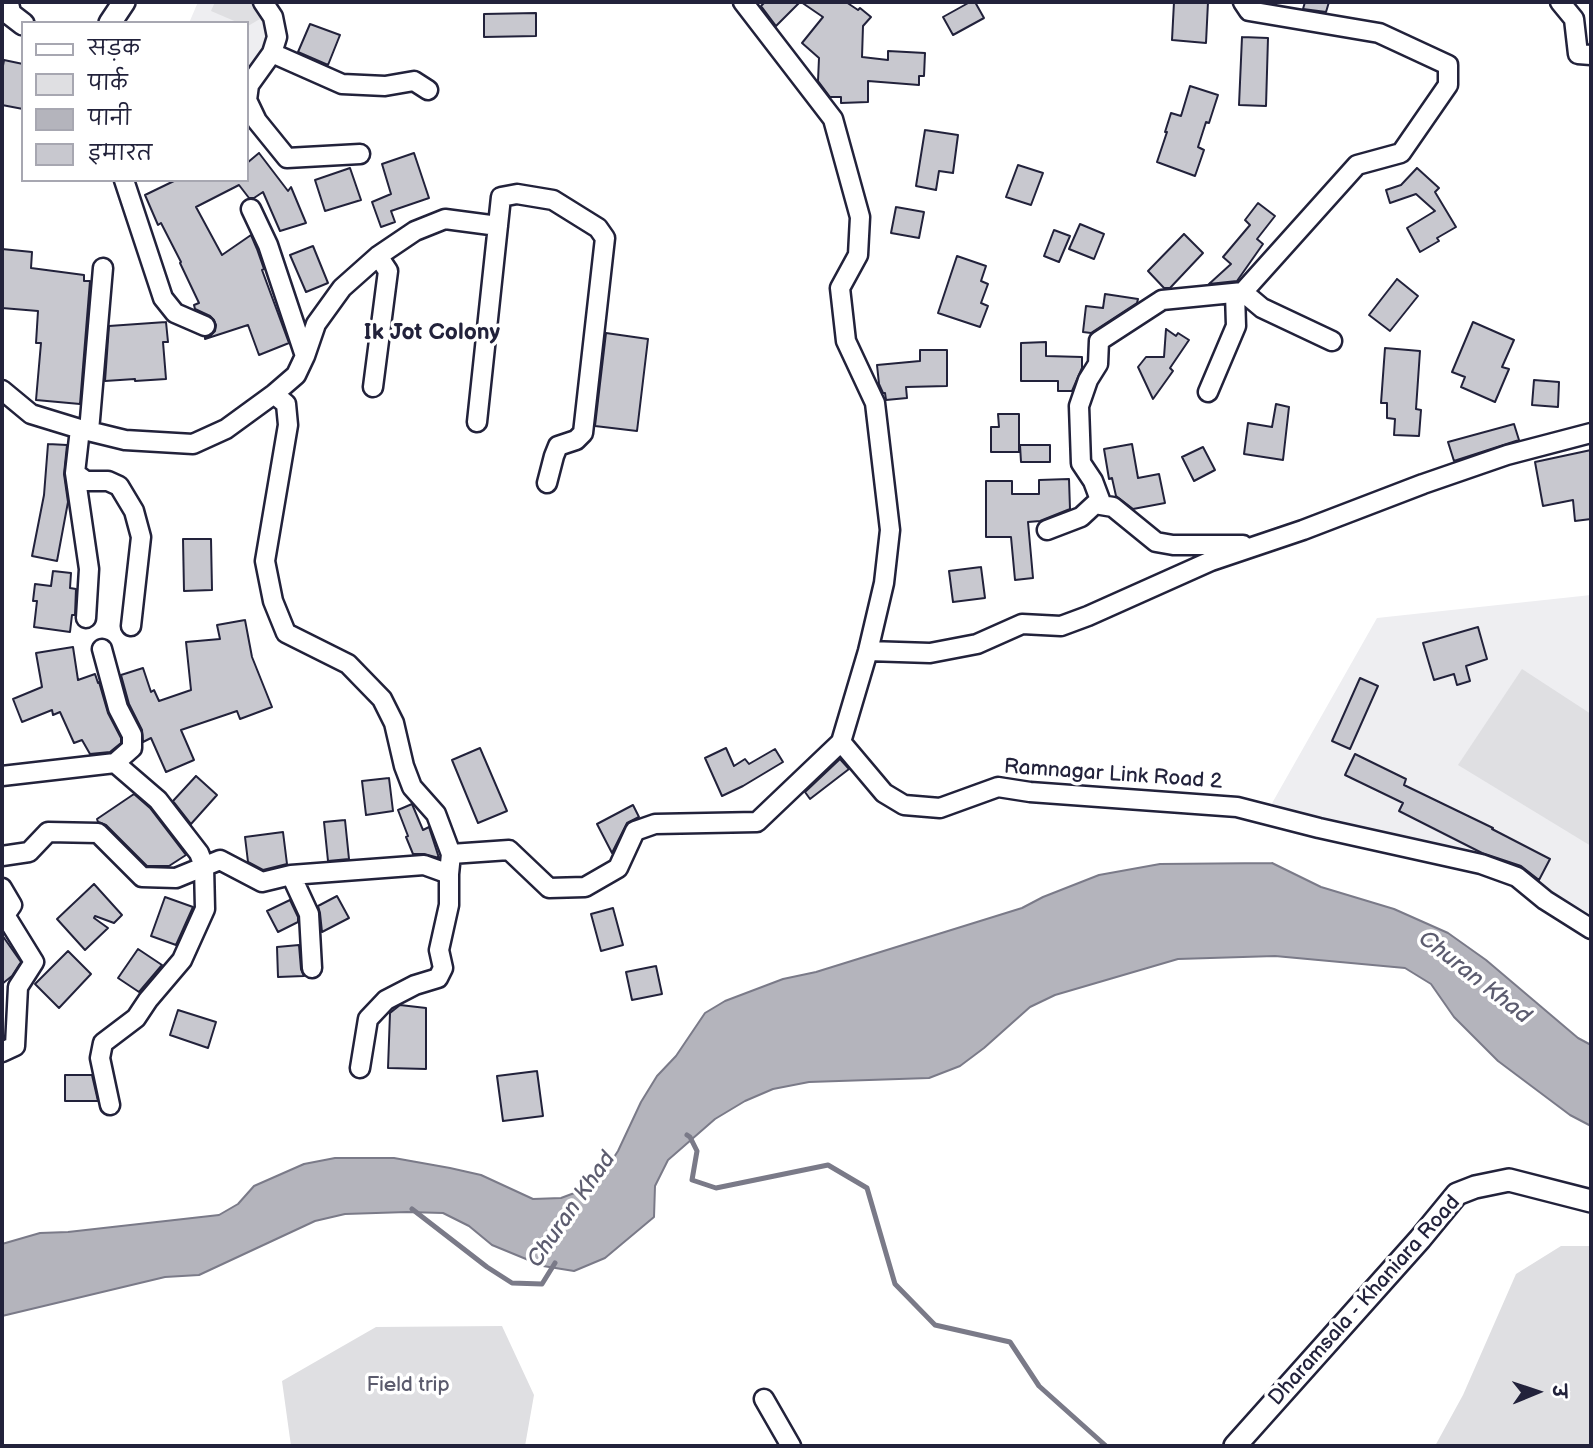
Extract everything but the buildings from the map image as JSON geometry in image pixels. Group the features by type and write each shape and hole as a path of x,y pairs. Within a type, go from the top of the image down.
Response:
{"street":[{"path":"6,2 10,14 21,22"},
{"path":"111,21 124,2"},
{"path":"248,92 249,85 272,53 277,37 273,17 263,2"},
{"path":"451,854 509,850 549,888 585,887 618,868 635,831 655,824 757,822 841,742 868,651 884,583 890,530 875,403 846,341 840,288 858,255 860,217 833,119 743,2"},
{"path":"1208,391 1236,327 1239,292 1357,166 1401,153 1448,85 1448,65 1379,33 1249,11 1243,2"},
{"path":"1560,2 1574,19 1578,54 1591,55"},
{"path":"272,53 342,84 385,86 414,81 428,90"},
{"path":"248,102 257,121 287,158 360,154"},
{"path":"125,182 163,298 175,313 205,326"},
{"path":"477,422 501,197 517,194 553,200 598,228 605,238 583,433 576,440 558,446 548,483"},
{"path":"251,209 268,245 305,356"},
{"path":"2,390 31,414 84,430 125,440 193,444 226,429 274,394 296,374 316,324 342,288 378,256 415,231 445,219 498,226"},
{"path":"373,387 388,271 378,256"},
{"path":"86,618 89,569 75,473 84,430 103,268"},
{"path":"1102,505 1093,481 1081,463 1079,418 1079,407 1088,380 1098,364 1099,341 1162,300 1239,292 1262,308 1332,341"},
{"path":"274,394 286,404 288,425 265,561 273,601 286,634 348,664 382,699 394,723 412,787 436,814 451,854 449,905 439,950 443,968 438,978 415,985 386,1000 368,1019 360,1068"},
{"path":"868,651 930,653 977,644 1022,624 1061,625 1088,616 1211,561 1303,530 1423,484 1507,455 1591,433"},
{"path":"75,473 86,481 108,481 119,486 134,511 141,537 131,626"},
{"path":"1047,530 1081,517 1095,504 1113,507 1156,542 1184,545 1263,544"},
{"path":"2,776 115,763 132,748 132,735 118,708 102,649"},
{"name":"Ramnagar Link Road 2","path":"841,742 884,793 904,805 940,808 998,787 1030,792 1237,807 1481,864 1517,877 1545,900 1591,929"},
{"path":"110,1105 100,1058 103,1043 136,1017 182,960 205,909 204,866 199,853 158,800 115,763"},
{"path":"2,856 29,852 48,832 98,833 142,877 176,878 219,860 261,882 291,875 424,865 449,874"},
{"path":"291,875 309,914 312,968"},
{"path":"2,888 12,905 5,915 34,962 18,986 15,1046 2,1052"},
{"name":"Dharamsala - Khaniara Road","path":"1234,1446 1420,1239 1457,1194 1509,1180 1591,1201"},
{"path":"764,1399 791,1446"}],"shaded area":[{"path":"198,2 255,2 265,16 269,36 267,49 248,78 248,21 190,21"},
{"path":"1591,595 1591,919 1571,907 1538,880 1511,864 1271,805 1377,618"}],"green space":[{"path":"215,2 255,2 265,16 248,26 248,21 234,21 211,11"},
{"path":"1522,669 1591,714 1591,846 1458,765"},
{"path":"1561,1246 1591,1246 1591,1446 1435,1446 1463,1395 1516,1274"},
{"name":"Field trip","path":"502,1326 534,1395 525,1446 291,1446 282,1381 376,1327"}],"water":[{"path":"1272,863 1321,887 1394,909 1448,933 1486,960 1578,1038 1591,1045 1591,1126 1570,1115 1498,1061 1454,1017 1431,984 1405,968 1275,956 1178,959 1055,995 1030,1007 960,1066 929,1078 809,1082 773,1089 745,1101 715,1119 668,1160 655,1186 654,1217 605,1258 574,1271 543,1266 492,1245 469,1226 443,1213 345,1214 315,1221 199,1275 165,1277 2,1316 2,1244 40,1233 219,1215 238,1204 254,1186 304,1164 335,1158 394,1158 481,1175 533,1199 561,1198 585,1189 605,1171 657,1076 676,1056 705,1013 725,1001 783,979 816,972 1022,908 1099,875 1160,864"}],"waterway":[{"path":"687,1135 697,1151 692,1180 716,1188 828,1165 867,1188 895,1284 935,1325 1010,1342 1039,1386 1106,1446"},
{"name":"Churan Khad","path":"412,1209 512,1283 542,1284 555,1263"}],"district":[{"name":"Ik Jot Colony","path":"432,333"}]}
